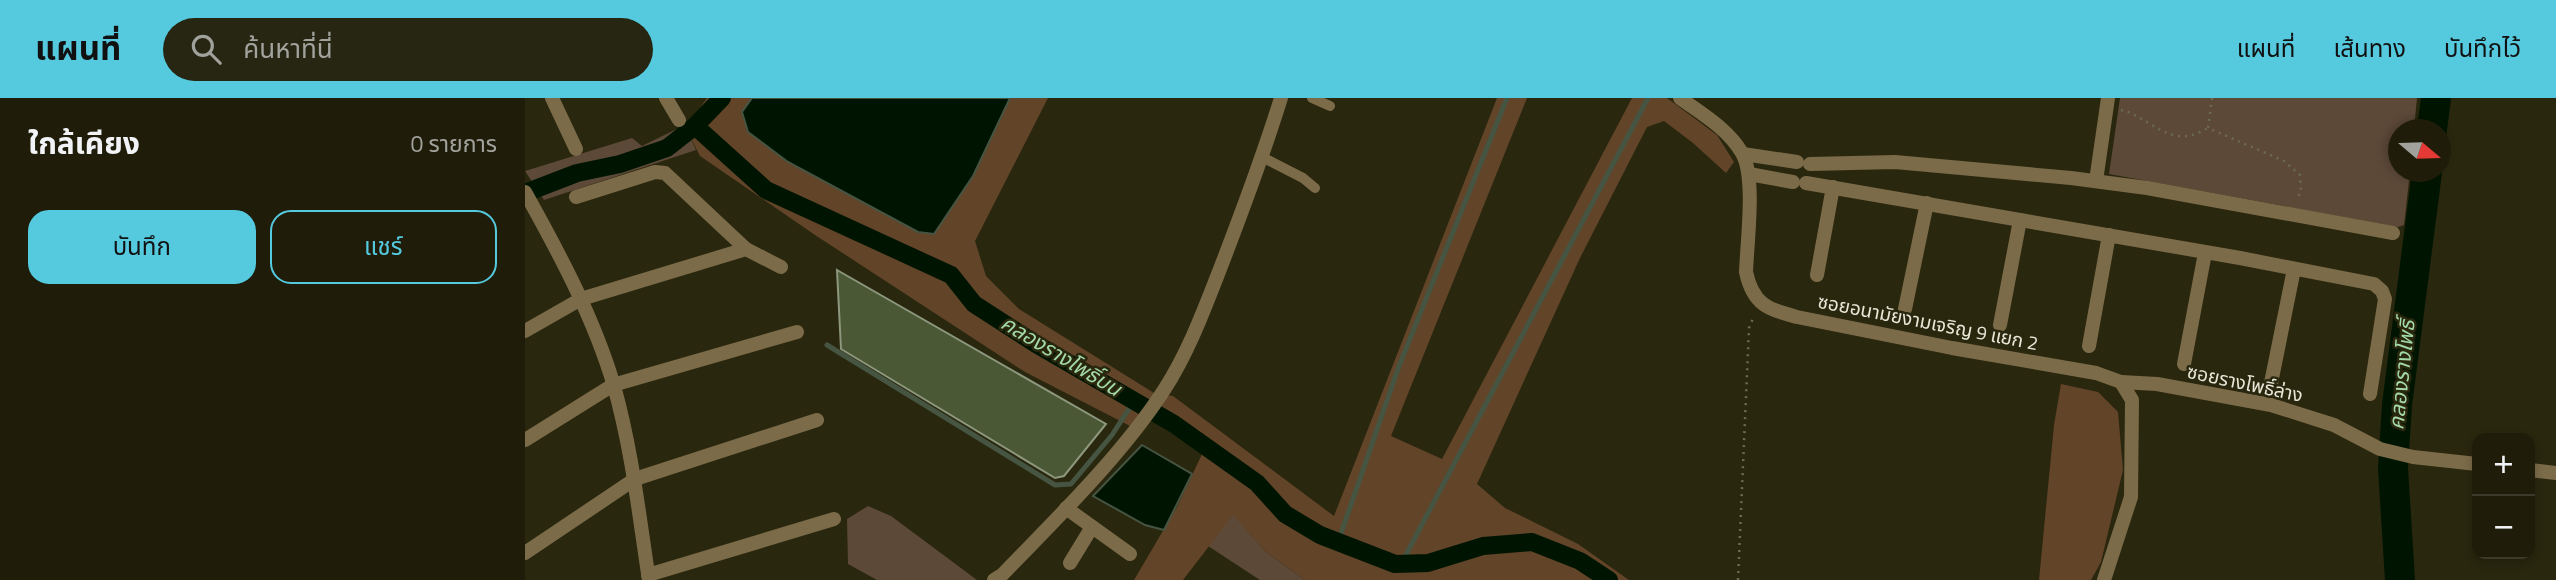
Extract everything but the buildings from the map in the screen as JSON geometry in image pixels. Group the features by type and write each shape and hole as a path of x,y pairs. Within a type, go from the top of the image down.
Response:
{"street":[{"path":"552,98 576,149"},
{"path":"666,98 679,120"},
{"path":"994,580 1002,575 1066,508 1137,428 1165,389 1197,328 1262,157 1281,98"},
{"path":"1680,98 1732,139 1743,155 1749,174 1746,272 1749,288 1760,303"},
{"path":"2096,181 2108,102"},
{"path":"1743,155 1810,164 1895,162 2096,181 2393,233"},
{"path":"1806,183 1810,164"},
{"path":"576,197 655,172 665,173 746,250 781,267"},
{"path":"1749,174 1927,202 2374,284 2382,291 2385,299 2370,394"},
{"path":"1817,275 1833,187"},
{"path":"525,192 581,299 613,385 635,479 649,577 834,519"},
{"path":"1905,309 1927,202"},
{"path":"2000,325 2020,219"},
{"path":"2089,346 2109,235"},
{"path":"525,331 581,299 746,250"},
{"path":"2184,364 2205,253"},
{"path":"2271,383 2294,269"},
{"name":"ซอยอนามัยงามเจริญ 9 แยก 2","path":"1760,303 1773,311 1797,317 2096,373 2121,382"},
{"path":"525,440 613,385 797,332"},
{"path":"2104,580 2131,497 2133,400 2121,382"},
{"name":"ซอยรางโพธิ์ล่าง","path":"2121,382 2157,384 2271,405 2334,425 2380,449 2413,457 2472,463"},
{"path":"525,553 635,479 817,420"},
{"path":"2535,470 2556,472"},
{"path":"1066,508 1130,554"},
{"path":"1070,564 1093,527"}],"lane":[{"path":"1312,98 1329,106"},
{"path":"1262,157 1303,178 1315,188"}],"path":[{"path":"2208,128 2212,98"},
{"path":"2108,102 2129,111 2157,129 2186,137 2208,128 2284,161 2300,175 2301,192 2288,214"},
{"path":"1738,580 1749,328 1760,303"}],"shaded area":[{"path":"707,98 752,98 742,112 934,234 973,176 1010,98 1048,98 975,241 986,276 1019,309 1154,393 1173,396 1334,516 1497,98 1527,98 1391,436 1442,459 1632,98 1667,98 1717,135 1734,162 1726,173 1664,121 1647,127 1580,258 1477,484 1505,508 1578,544 1629,580 1305,580 1265,551 1233,515 1183,580 1134,580 1177,507 1203,452 1140,413 1130,426 1025,372 815,235 700,156 688,133 697,112"},
{"path":"752,98 1010,98 973,176 934,234 918,232 788,162 748,132 742,112"},
{"path":"2120,98 2417,98 2415,119 2388,119 2388,182 2409,182 2404,225 2398,227 2109,174"},
{"path":"693,121 688,133 696,150 544,200 525,171 632,138 642,146"},
{"path":"2061,384 2098,392 2118,412 2123,470 2101,562 2091,580 2039,580 2054,425"},
{"path":"1142,445 1192,474 1164,530 1145,525 1093,496"},
{"path":"868,506 891,516 977,580 877,580 848,564 847,519"},
{"path":"1233,514 1265,551 1305,580 1260,580 1208,546"}],"waterway":[{"path":"695,126 722,98"},
{"path":"1338,542 1399,366 1507,98"},
{"path":"1401,564 1648,98"},
{"name":"คลองรางโพธิ์","path":"2433,119 2436,98"},
{"name":"คลองรางโพธิ์บน","path":"525,193 577,173 620,164 667,148 695,126 766,190 951,275 974,304 1036,344 1174,424 1257,483 1285,514 1320,535 1395,564 1428,563 1483,546 1532,542 1580,561 1609,580"},
{"name":"คลองรางโพธิ์","path":"2400,580 2393,468 2397,405 2426,182"},
{"path":"827,345 1055,485 1071,484 1112,435 1134,401"}]}
